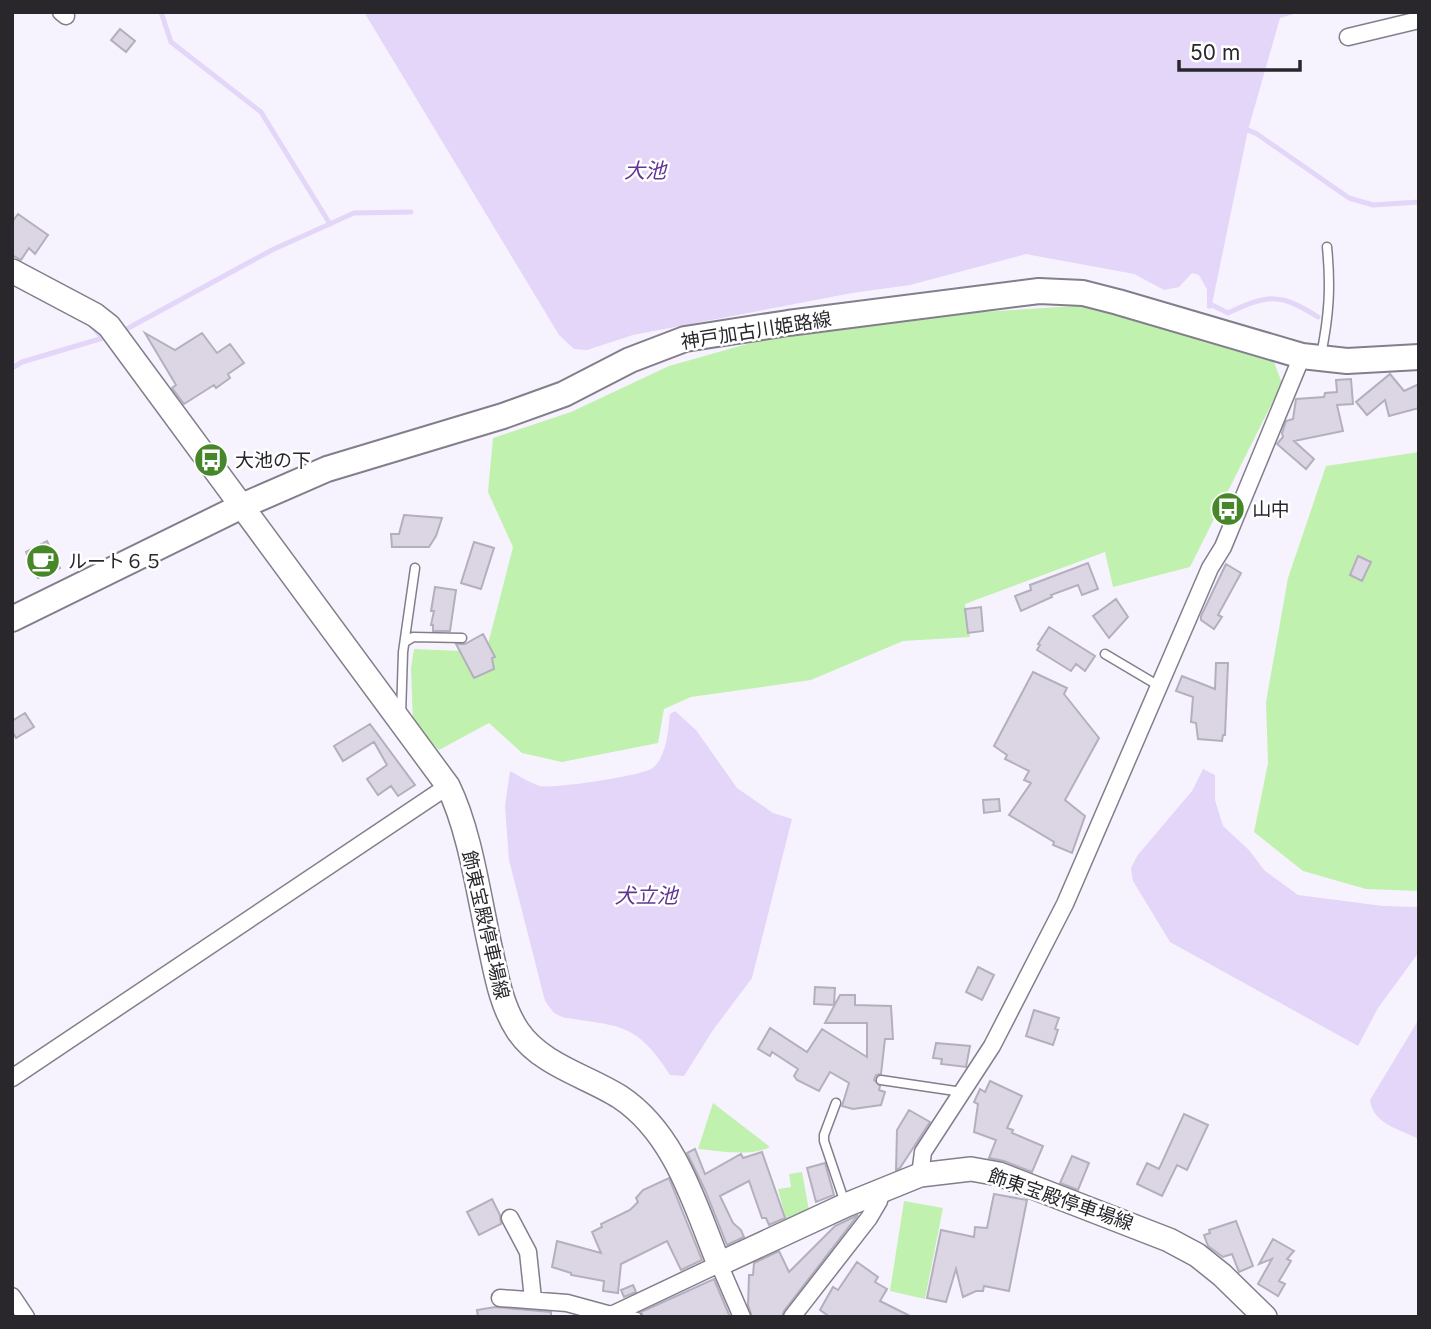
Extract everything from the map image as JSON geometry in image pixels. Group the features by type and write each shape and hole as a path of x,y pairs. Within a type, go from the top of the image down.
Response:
{"main road":[{"name":"飾東宝殿停車場線","path":"12,271 109,326 448,786 463,825 497,981 508,1013 520,1034 544,1056 621,1098 644,1118 673,1153 719,1264 846,1205 920,1175 971,1169 999,1174 1041,1192 1149,1230 1197,1255 1265,1317"},
{"name":"神戸加古川姫路線","path":"12,619 242,506 327,469 503,416 564,394 630,360 685,339 1039,291 1083,293 1311,357 1347,361 1419,357"}],"street":[{"path":"1348,37 1419,20"},
{"path":"920,1175 923,1152 992,1046 1065,904 1210,568 1223,547 1311,357"},
{"path":"12,1078 448,786"},
{"path":"792,1317 869,1218 880,1201 881,1191"},
{"path":"510,1218 528,1252 533,1299"},
{"path":"500,1298 567,1303 620,1314 719,1264 742,1317"},
{"path":"12,1296 26,1317"}],"lane":[{"path":"1311,357 1330,306 1327,247"},
{"path":"401,721 405,642 415,568"},
{"path":"405,642 413,637 462,638"},
{"path":"1105,653 1159,686"},
{"path":"881,1080 962,1092"},
{"path":"836,1103 824,1141 846,1205"}],"green space":[{"path":"1092,305 1272,357 1282,383 1190,567 1113,587 1105,552 965,604 970,637 903,641 811,680 691,697 664,709 658,743 562,762 522,753 489,723 439,750 413,724 411,668 414,649 486,652 513,547 488,492 493,438 571,412 669,366 754,342 919,316"},
{"path":"1419,452 1419,891 1366,889 1303,871 1254,832 1268,763 1266,702 1288,578 1326,466"},
{"path":"713,1103 770,1147 744,1153 698,1149"},
{"path":"802,1172 809,1210 786,1220 778,1189 791,1187 789,1174"},
{"path":"904,1201 943,1208 925,1299 890,1291"}],"water":[{"name":"大池","path":"364,12 1301,12 1280,18 1248,130 1211,309 1207,308 1207,289 1199,275 1192,273 1179,287 1164,290 1134,274 1026,254 910,285 852,293 633,335 587,350 574,349 559,335"},
{"name":"犬立池","path":"675,711 696,730 737,788 773,813 792,819 752,978 713,1030 684,1076 670,1075 647,1045 625,1030 562,1017 554,1013 545,1001 509,860 505,806 510,771 536,785 548,786 578,784 651,769 664,751 670,714"},
{"path":"1203,769 1215,775 1215,800 1223,826 1249,850 1264,870 1298,895 1383,906 1419,907 1419,952 1378,1008 1358,1046 1170,942 1133,881 1131,868 1137,856 1192,791"},
{"path":"1419,1019 1419,1139 1382,1120 1376,1115 1370,1100"}],"building":[{"path":"120,29 135,41 126,52 111,40"},
{"path":"18,214 48,235 35,254 29,248 21,260 12,255 12,222"},
{"path":"145,333 175,350 202,333 217,353 230,344 244,363 228,374 230,378 216,388 214,385 184,404 172,388 176,385"},
{"path":"1390,374 1404,391 1419,384 1419,408 1389,416 1385,400 1367,415 1356,402"},
{"path":"1351,379 1353,404 1337,405 1343,431 1294,441 1314,459 1306,469 1277,444 1283,437 1286,421 1293,419 1296,399 1324,397 1325,393 1337,392 1336,380"},
{"path":"404,515 442,518 429,547 392,547 391,534 399,534"},
{"path":"47,541 60,568 38,578 26,552"},
{"path":"474,542 494,548 481,589 461,583"},
{"path":"1358,556 1371,562 1362,581 1350,575"},
{"path":"1088,563 1098,589 1082,595 1078,585 1051,595 1052,597 1021,611 1015,596 1031,590 1030,585"},
{"path":"1226,564 1241,573 1218,615 1222,617 1214,629 1201,620 1201,616"},
{"path":"435,587 456,590 450,631 433,631 431,625 434,611 431,611"},
{"path":"1116,599 1128,617 1109,638 1093,616"},
{"path":"981,607 983,631 968,633 965,609"},
{"path":"1049,627 1095,656 1085,671 1076,664 1071,671 1037,650"},
{"path":"483,634 495,657 492,658 494,669 474,678 456,644 465,644"},
{"path":"1216,663 1228,663 1225,735 1222,741 1198,739 1196,723 1191,722 1193,697 1176,691 1182,676 1215,689"},
{"path":"1033,672 1067,688 1064,694 1099,738 1065,800 1085,816 1072,853 1053,845 1054,842 1009,815 1031,783 1024,780 1029,771 1005,759 1007,755 994,746"},
{"path":"25,713 34,727 16,738 12,731 12,721"},
{"path":"370,724 415,785 398,796 391,786 378,795 367,779 387,765 374,742 343,761 334,746"},
{"path":"999,799 1000,811 984,813 983,800"},
{"path":"978,967 994,975 982,1000 966,992"},
{"path":"815,987 835,988 834,1005 814,1004"},
{"path":"840,995 855,995 855,1005 891,1006 893,1039 885,1039 881,1074 876,1075 874,1080 880,1086 879,1090 885,1092 881,1105 853,1109 842,1106 849,1083 830,1072 819,1091 797,1080 794,1076 798,1069 772,1052 770,1056 758,1049 770,1028 807,1052 822,1029 867,1057 867,1023 825,1023"},
{"path":"1034,1010 1059,1018 1053,1045 1026,1036"},
{"path":"936,1043 970,1046 966,1067 941,1064 942,1059 933,1058"},
{"path":"990,1081 1022,1096 1007,1128 1013,1130 1012,1133 1043,1146 1032,1172 989,1158 996,1140 974,1132 978,1104 974,1102 980,1089 985,1092"},
{"path":"909,1110 930,1122 900,1168 896,1170 897,1130"},
{"path":"1184,1114 1208,1125 1187,1170 1177,1165 1162,1196 1137,1184 1147,1163 1159,1169"},
{"path":"695,1149 705,1174 741,1154 743,1158 762,1152 785,1218 769,1225 766,1218 762,1218 749,1181 720,1196 733,1223 744,1237 727,1245 687,1153"},
{"path":"1072,1156 1089,1163 1078,1190 1060,1183"},
{"path":"825,1163 834,1195 816,1202 807,1168"},
{"path":"669,1178 702,1260 681,1270 667,1241 621,1264 618,1293 603,1291 604,1281 571,1275 552,1267 557,1241 601,1253 592,1232 602,1227 601,1224 630,1210 638,1202 636,1198 643,1190"},
{"path":"994,1194 1027,1200 1009,1291 984,1286 983,1291 963,1297 956,1269 946,1302 927,1298 941,1230 974,1237 975,1227 987,1228"},
{"path":"492,1199 500,1215 501,1224 479,1235 467,1212"},
{"path":"858,1215 782,1317 752,1317 748,1305 749,1275 753,1275 754,1263 779,1251 789,1272 835,1226"},
{"path":"1236,1221 1253,1266 1239,1272 1232,1254 1223,1257 1208,1246 1204,1235 1210,1233 1209,1230"},
{"path":"1273,1239 1294,1251 1287,1259 1291,1261 1279,1281 1285,1284 1278,1296 1258,1284 1272,1259 1259,1264"},
{"path":"857,1262 878,1277 875,1282 887,1289 880,1301 912,1317 830,1317 820,1310 833,1287 838,1290"},
{"path":"714,1279 730,1317 643,1317 641,1312"},
{"path":"633,1285 636,1292 624,1297 621,1290"},
{"path":"495,1307 551,1312 551,1317 478,1317 477,1310"}],"waterway":[{"path":"161,12 171,42 261,112 330,224"},
{"path":"1248,130 1349,198 1373,205 1419,202"},
{"path":"121,332 272,250 354,213 411,212"},
{"path":"1212,305 1228,313 1254,302 1284,300 1318,317"},
{"path":"93,327 102,338"},
{"path":"12,368 22,362 103,338"}],"place":[{"name":"大池の下","path":"211,460"},
{"name":"山中","path":"1228,509"},
{"name":"ルート６５","path":"43,561"}]}
